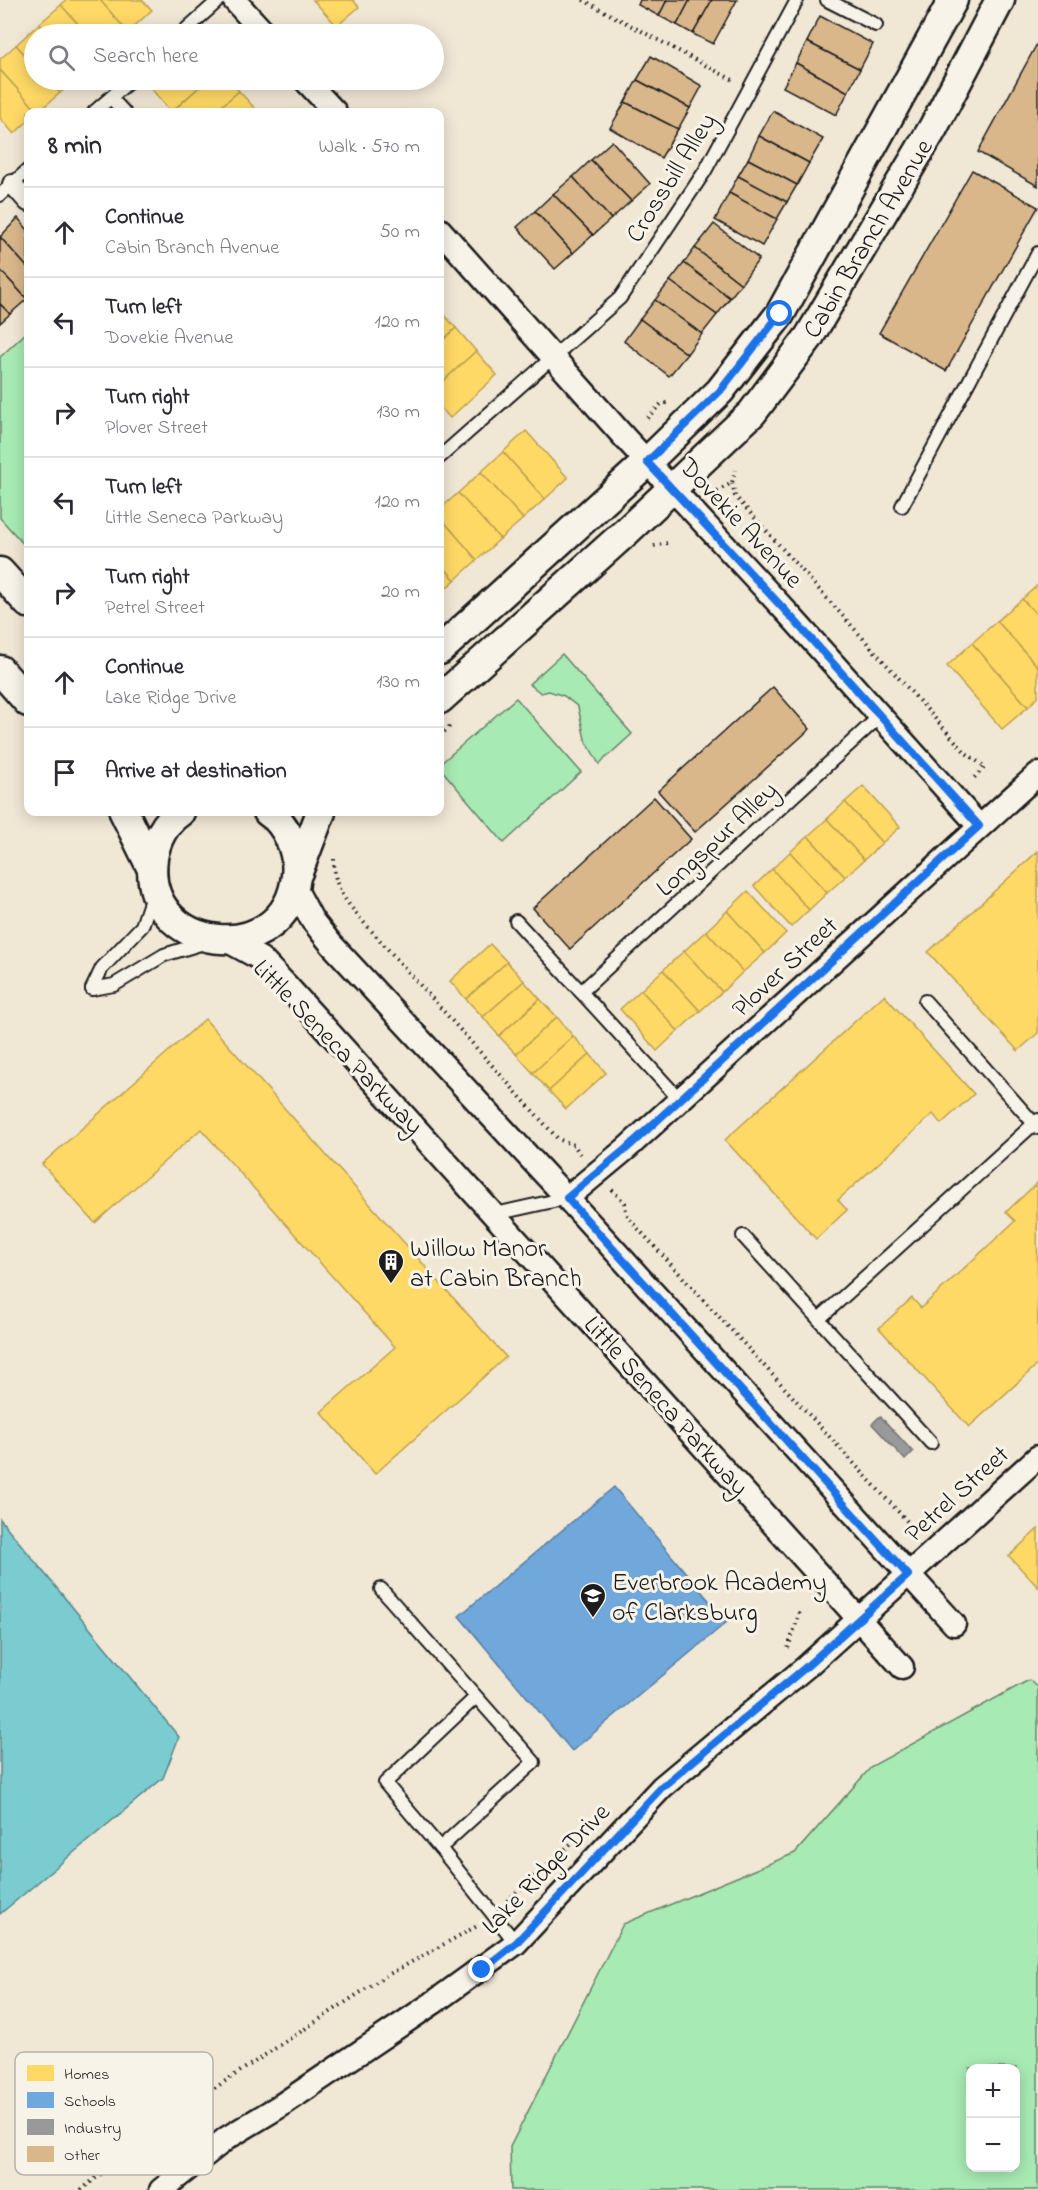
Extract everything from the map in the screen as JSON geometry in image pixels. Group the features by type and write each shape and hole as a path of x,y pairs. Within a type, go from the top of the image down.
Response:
{"street":[{"path":"234,0 256,24"},
{"name":"Cabin Branch Avenue","path":"444,646 647,462 720,391 780,314 952,0"},
{"name":"Cabin Branch Avenue","path":"444,695 673,489 752,413 809,337 933,128 1000,0"},
{"path":"314,90 330,108"},
{"path":"6,190 24,200"},
{"name":"Dovekie Avenue","path":"444,234 647,462 979,826"},
{"path":"0,572 24,599"},
{"path":"0,670 24,697"},
{"name":"Plover Street","path":"567,1198 680,1100 1038,774"},
{"path":"126,816 153,878 162,906 175,922 193,933 220,940 251,936 271,924 286,907 320,816"},
{"path":"153,878 155,848 164,829 176,816"},
{"path":"272,816 286,831 294,851 296,880 312,920 332,945 567,1198 954,1624"},
{"name":"Little Seneca Parkway","path":"220,940 261,959 268,966 495,1214 902,1667"},
{"name":"Petrel Street","path":"859,1619 1038,1457"},
{"name":"Lake Ridge Drive","path":"213,2149 433,2003 516,1943 662,1787 859,1619"},
{"name":"Lake Ridge Drive","path":"161,2190 180,2175"}],"lane":[{"path":"192,24 219,0"},
{"name":"Crossbill Alley","path":"444,453 620,298 705,171 797,0"},
{"path":"827,0 876,25"},
{"path":"99,108 120,90"},
{"path":"111,98 120,108"},
{"path":"6,190 24,174"},
{"path":"902,506 1038,253"},
{"name":"Longspur Alley","path":"581,993 880,716"},
{"path":"153,878 142,926 102,968 92,988 114,985 164,955 220,940"},
{"path":"516,921 680,1100"},
{"path":"819,1319 1037,1124 925,1001"},
{"path":"495,1214 567,1198"},
{"path":"743,1236 931,1443"},
{"path":"381,1589 534,1762 440,1848"},
{"path":"476,1697 384,1784 494,1913 516,1943"}],"path":[{"path":"583,0 748,88"},
{"path":"732,483 735,496 966,753 985,767 974,778"},
{"path":"334,855 334,879 343,898 558,1139 574,1145 582,1158"},
{"path":"608,1186 626,1203 626,1212 631,1221 934,1551"},
{"path":"780,1655 789,1647 801,1611"},
{"path":"213,2089 384,1977 474,1930 580,1835"},
{"path":"81,2190 99,2175"}],"green space":[{"path":"24,335 24,545 0,518 0,357"},
{"path":"562,654 632,734 599,764 585,739 578,707 564,696 549,691 541,693 529,684"},
{"path":"516,698 581,772 504,843 444,773 444,761"},
{"path":"1029,1680 1038,1687 1038,2190 511,2190 510,2147 623,1924 795,1853 872,1766"}],"water":[{"path":"0,1519 179,1737 163,1778 0,1914"}],"building: Homes":[{"path":"66,0 100,0 121,24 78,24 61,5"},
{"path":"100,0 142,0 152,10 137,24 121,24"},
{"path":"313,0 353,0 359,7 339,24 335,24"},
{"path":"61,5 78,24 39,24"},
{"path":"24,38 24,54 16,45"},
{"path":"16,45 24,54 24,90 57,90 60,93 43,108 34,108 0,70 0,59"},
{"path":"0,70 34,108 24,108 24,125 14,134 0,118"},
{"path":"153,90 196,90 176,108 168,108"},
{"path":"196,90 239,91 220,108 176,108"},
{"path":"239,91 254,108 220,108"},
{"path":"444,314 456,328 444,339"},
{"path":"456,328 476,351 444,380 444,339"},
{"path":"476,351 497,375 450,418 444,411 444,380"},
{"path":"526,431 568,478 545,499 503,452"},
{"path":"503,452 545,499 523,519 481,472"},
{"path":"481,472 523,519 500,539 458,493"},
{"path":"458,493 500,539 477,560 444,522 444,505"},
{"path":"444,522 477,560 455,580 444,568"},
{"path":"444,568 455,580 444,590"},
{"path":"1038,585 1038,616 1022,599"},
{"path":"1022,599 1038,616 1038,667 997,621"},
{"path":"997,621 1038,667 1038,697 1028,707 972,643"},
{"path":"972,643 1028,707 1002,729 947,666"},
{"path":"863,786 900,827 882,843 845,802"},
{"path":"845,802 882,843 864,860 827,819"},
{"path":"827,819 864,860 845,877 808,836"},
{"path":"808,836 845,877 827,893 790,852"},
{"path":"1038,851 1038,1033 1018,1051 928,952"},
{"path":"790,852 827,893 809,910 772,869"},
{"path":"772,869 809,910 791,927 754,886"},
{"path":"748,891 786,933 765,953 727,911"},
{"path":"727,911 765,953 743,972 706,931"},
{"path":"706,931 743,972 722,992 684,951"},
{"path":"490,944 507,962 466,999 450,981"},
{"path":"684,951 722,992 700,1011 663,970"},
{"path":"507,962 524,981 483,1017 466,999"},
{"path":"663,970 700,1011 678,1031 641,990"},
{"path":"524,981 540,999 499,1036 483,1017"},
{"path":"641,990 678,1031 657,1051 620,1009"},
{"path":"884,995 974,1094 941,1124 933,1114 838,1200 847,1210 816,1239 725,1140"},
{"path":"540,999 557,1017 516,1054 499,1036"},
{"path":"557,1017 573,1036 533,1073 516,1054"},
{"name":"Willow Manor at Cabin Branch","path":"205,1019 506,1357 375,1474 321,1412 395,1347 201,1129 95,1223 42,1164"},
{"path":"573,1036 590,1054 549,1091 533,1073"},
{"path":"590,1054 606,1073 566,1109 549,1091"},
{"path":"1037,1183 1038,1364 969,1427 879,1328 912,1298 921,1308 1015,1221 1006,1212"},
{"path":"1038,1529 1038,1587 1009,1556"}],"building: Schools":[{"name":"Everbrook Academy of Clarksburg","path":"614,1487 727,1622 572,1751 459,1616"}],"building: Industry":[{"path":"880,1416 913,1452 905,1460 872,1424"}],"building: Other":[{"path":"640,0 667,0 659,16 638,5"},
{"path":"667,0 690,0 677,25 659,16"},
{"path":"690,0 712,0 693,34 677,25"},
{"path":"712,0 737,0 713,44 693,34"},
{"path":"820,16 873,44 860,69 807,42"},
{"path":"807,42 860,69 848,92 796,63"},
{"path":"1038,42 1038,186 978,152"},
{"path":"651,56 702,86 690,108 637,80"},
{"path":"796,63 848,92 836,115 783,87"},
{"path":"637,80 690,108 678,129 625,102"},
{"path":"625,102 678,129 661,158 610,128"},
{"path":"773,111 823,139 809,163 759,136"},
{"path":"759,136 809,163 797,185 748,159"},
{"path":"612,141 650,184 631,201 591,160"},
{"path":"748,159 797,185 787,202 738,176"},
{"path":"591,160 631,201 611,219 573,177"},
{"path":"972,170 1038,207 946,371 879,333"},
{"path":"738,176 787,202 777,219 729,193"},
{"path":"573,177 611,219 593,235 553,194"},
{"path":"729,193 777,219 762,246 715,220"},
{"path":"553,194 593,235 573,253 535,211"},
{"path":"535,211 573,253 555,269 517,227"},
{"path":"18,218 24,225 24,264 0,237"},
{"path":"714,224 759,259 741,284 695,248"},
{"path":"0,237 24,264 24,296 0,270"},
{"path":"695,248 741,284 730,298 684,263"},
{"path":"684,263 730,298 717,315 670,281"},
{"path":"0,270 24,296 24,302 10,314 0,304"},
{"path":"670,281 717,315 702,334 655,300"},
{"path":"655,300 702,334 687,354 640,319"},
{"path":"0,304 10,314 0,323"},
{"path":"640,319 687,354 669,376 624,341"},
{"path":"773,687 810,729 695,832 658,791"},
{"path":"654,797 691,839 570,949 533,908"}],"place":[{"name":"Willow Manor at Cabin Branch","path":"391,1285"},
{"name":"Everbrook Academy of Clarksburg","path":"593,1619"}],"route":[{"path":"482,1970 516,1943 662,1787 806,1667 908,1575 567,1198 627,1148 979,826 794,620 647,462 720,391 780,314"}]}
